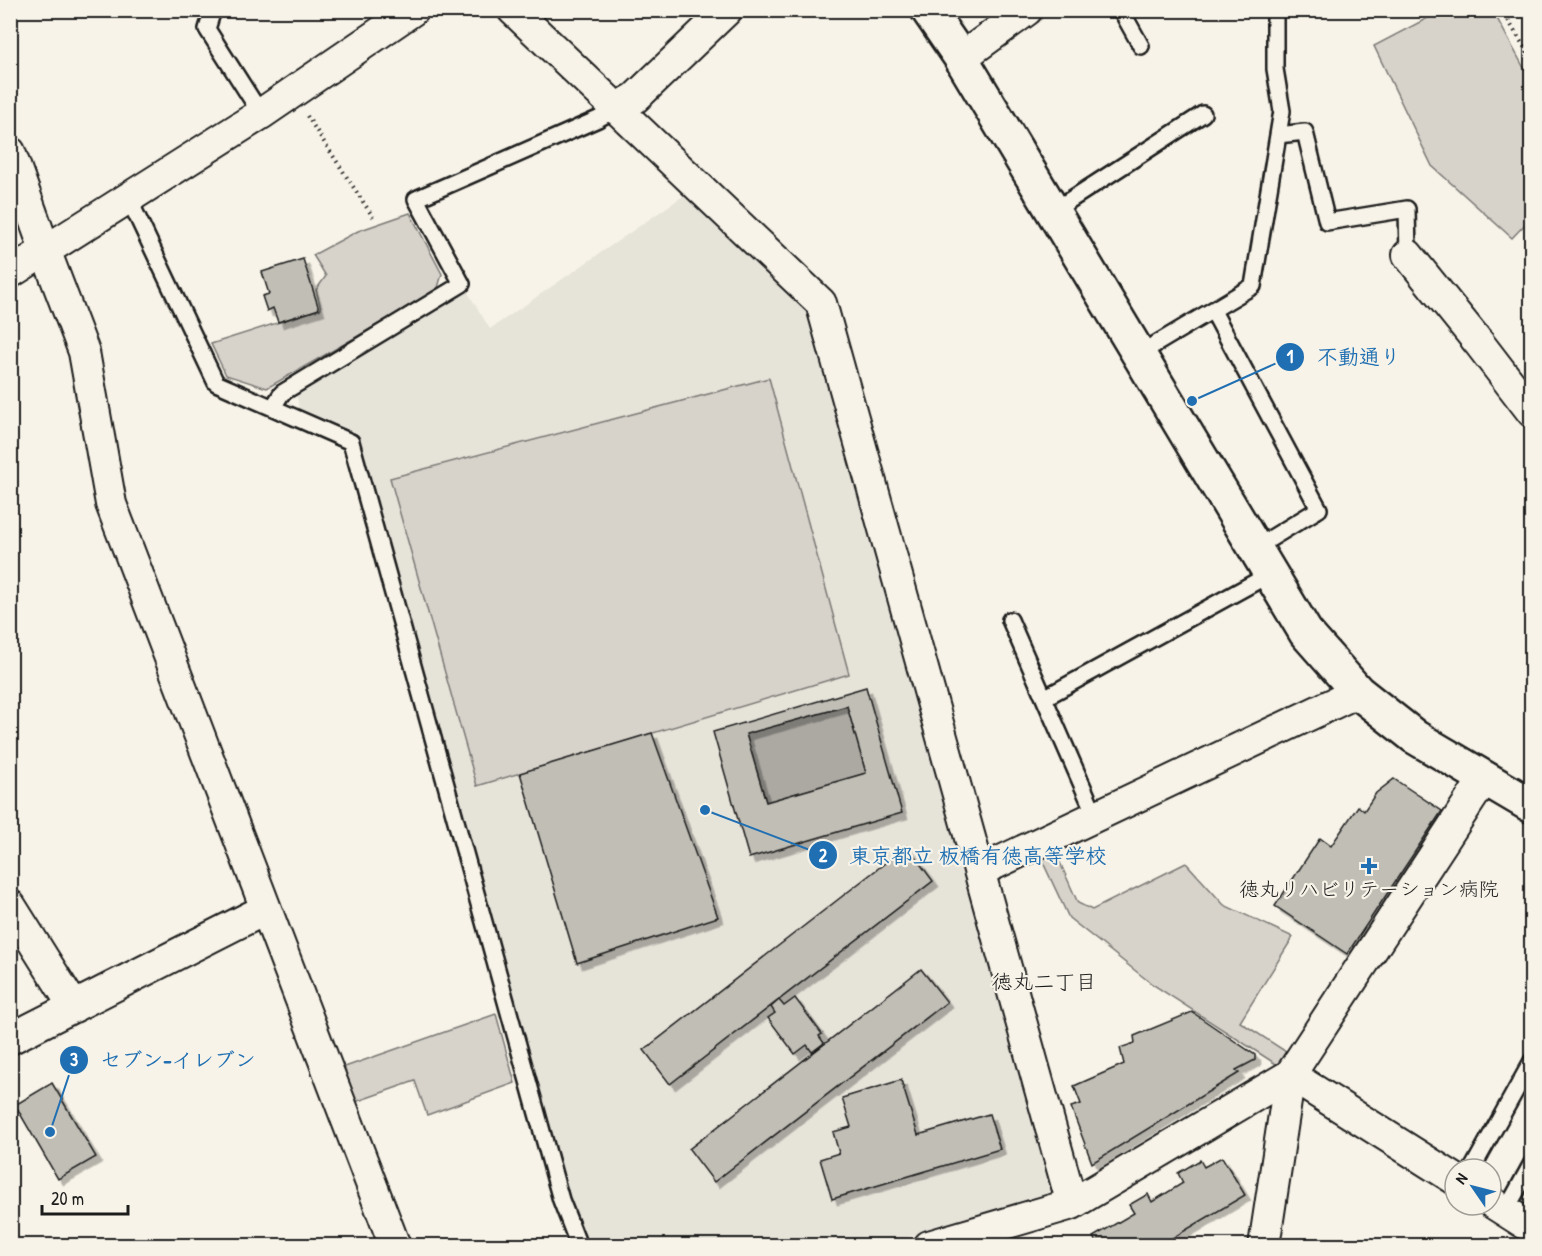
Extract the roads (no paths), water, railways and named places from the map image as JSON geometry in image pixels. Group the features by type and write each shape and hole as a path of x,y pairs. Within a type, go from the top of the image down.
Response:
{"street":[{"path":"10,273 261,114 413,10"},
{"path":"513,10 821,303 1072,1204"},
{"path":"616,109 635,98 727,10"},
{"path":"928,10 961,58 1306,633 1358,692 1415,737 1532,806"},
{"path":"961,58 1027,10"},
{"path":"11,156 84,352 111,504 395,1245"},
{"path":"1408,255 1532,412"},
{"path":"980,870 1358,692"},
{"path":"1264,1245 1290,1075 1484,779"},
{"path":"10,905 74,1007"},
{"path":"10,1039 266,909"},
{"path":"1290,1075 1443,1171"},
{"path":"929,1245 1072,1204 1290,1075"},
{"path":"1503,1210 1532,1228"}],"lane":[{"path":"213,10 207,29 261,114"},
{"path":"1121,10 1142,46"},
{"path":"1139,354 1253,286 1282,111 1275,69 1275,10"},
{"path":"273,407 282,393 462,284 416,199 616,109"},
{"path":"1053,211 1203,114"},
{"path":"1278,135 1305,132 1327,222 1407,209 1408,255"},
{"path":"128,197 216,383 351,442 561,1200 579,1245"},
{"path":"1044,698 1262,561 1319,509 1213,311"},
{"path":"1010,620 1096,817"},
{"path":"1479,1157 1532,1061"},
{"path":"1503,1201 1532,1163"}],"place":[{"name":"不動通り","path":"1192,401"},
{"name":"東京都立 板橋有徳高等学校","path":"705,810"},
{"name":"徳丸リハビリテーション病院","path":"1369,866"},
{"name":"セブン-イレブン","path":"50,1132"}],"district":[{"name":"徳丸二丁目","path":"1044,982"}]}
